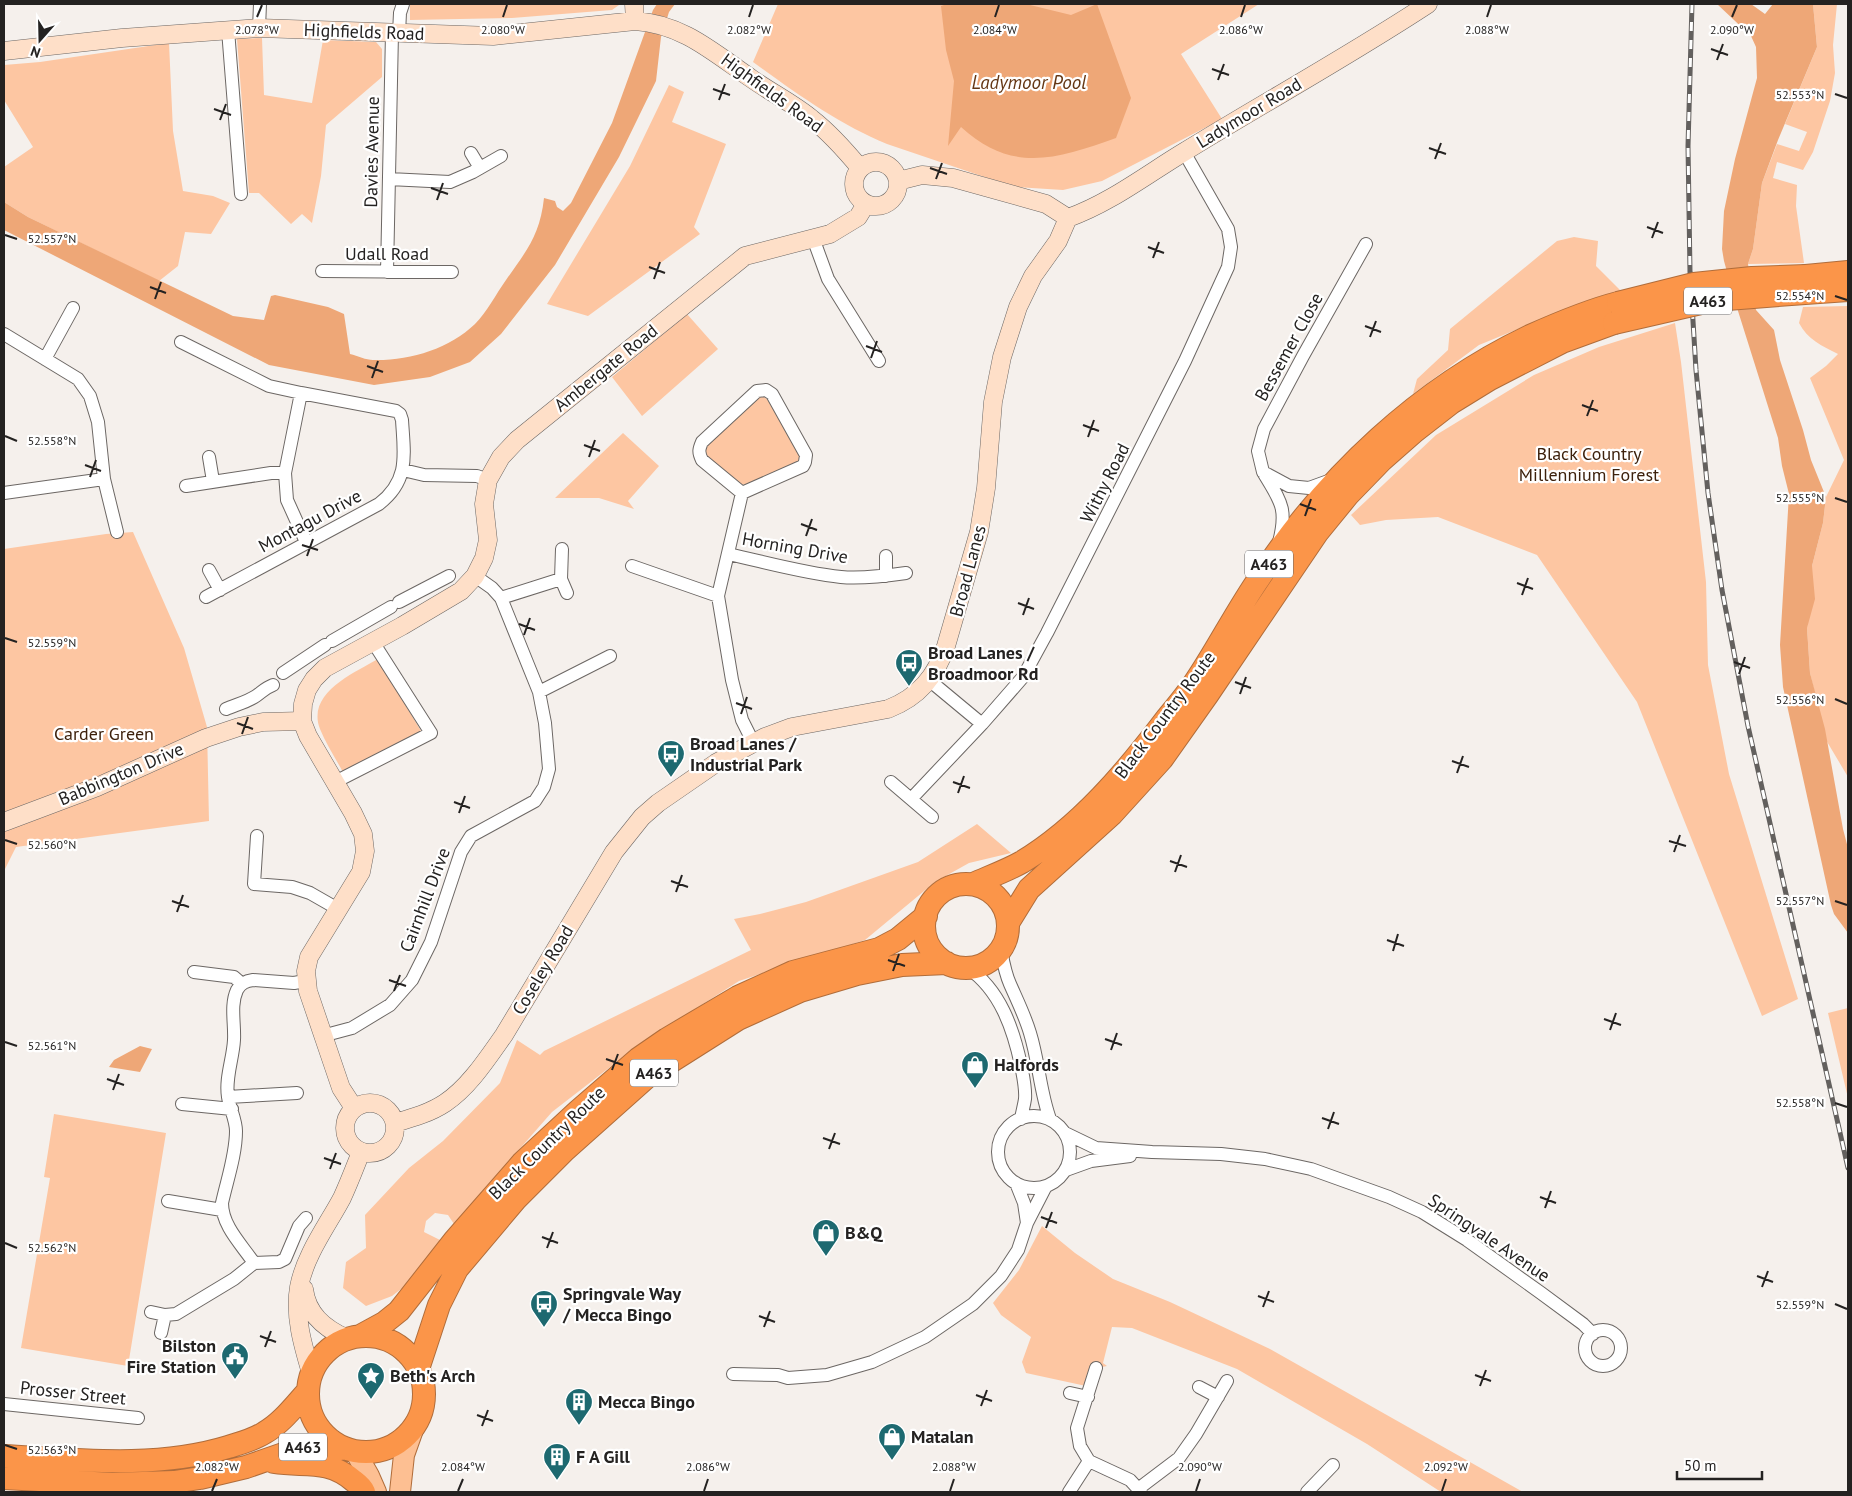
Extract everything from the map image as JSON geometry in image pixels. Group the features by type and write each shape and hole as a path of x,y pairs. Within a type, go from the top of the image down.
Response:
{"highway":[{"name":"Black Country Route","path":"1805,284 1848,272"},
{"name":"Black Country Route","path":"1008,923 1029,888 1112,814 1162,759 1317,533 1348,495 1382,460 1415,431 1452,403 1490,379 1616,313 1694,284 1752,278 1848,290"},
{"name":"Black Country Route","path":"973,884 1021,863 1063,832 1100,798 1150,741 1196,680 1259,577 1300,522 1340,477 1385,432 1442,387 1498,352 1564,320 1616,313"},
{"path":"973,884 990,891 998,898 1007,914 1008,923"},
{"name":"A463","path":"926,916 933,900 943,891 954,885 973,884"},
{"name":"Black Country Route","path":"354,1337 384,1323 399,1311 454,1241 523,1162 578,1111 638,1060 667,1039 738,996 793,972 879,949 898,939 926,916"},
{"path":"926,916 924,932 930,947 940,959 958,966"},
{"name":"A463","path":"958,966 986,963 1000,950 1007,937 1008,923"},
{"name":"Black Country Route","path":"418,1368 438,1305 457,1269 516,1199 572,1143 648,1076 738,1019 800,991 857,974 902,964 958,966"},
{"name":"A463","path":"4,1456 113,1461 161,1460 194,1455 249,1440 266,1432 287,1415 310,1382 316,1364 326,1351 354,1337 382,1337 398,1345 408,1353 418,1368 423,1382 424,1397 415,1424 401,1439 388,1447 369,1453 350,1452 315,1443 246,1467 174,1482 112,1484 4,1478"},
{"name":"A463","path":"310,1382 310,1410 317,1424 331,1441 350,1452"},
{"path":"263,1460 332,1467 347,1475 364,1492"}],"main road":[{"path":"400,1492 404,1455 415,1424"},
{"path":"350,1452 369,1476 376,1492"}],"street":[{"path":"260,4 260,28"},
{"name":"Davies Avenue","path":"387,272 395,33 403,4"},
{"name":"Ladymoor Road","path":"1068,218 1100,205 1428,4"},
{"name":"Highfields Road","path":"4,52 122,38 260,28 494,36 639,15 675,29 700,42 812,119 842,146 860,168"},
{"path":"228,30 241,194"},
{"name":"Withy Road","path":"911,799 982,724 1023,677 1048,633 1186,362 1228,266 1231,247 1228,230 1184,152"},
{"path":"471,153 480,168"},
{"path":"389,179 450,182 462,178 502,156"},
{"path":"871,162 880,162 892,169 898,181 895,197 889,203 875,207 859,200 854,192 853,184 855,175 860,168 871,162"},
{"path":"898,181 922,176 953,178 1046,204 1068,218"},
{"name":"Ambergate Road","path":"302,721 303,704 307,690 325,668 461,591 475,576 484,558 488,540 484,504 488,480 501,456 517,440 726,270 746,256 830,234 858,217 866,204"},
{"name":"Broad Lanes","path":"672,792 716,763 753,742 792,727 888,709 901,704 929,680 941,662 979,532 986,488 993,402 1002,357 1018,307 1033,276 1058,241 1068,218"},
{"path":"814,238 828,278 879,361"},
{"name":"Bessemer Close","path":"1276,554 1284,523 1281,502 1263,472 1258,451 1264,429 1366,244"},
{"name":"Udall Road","path":"322,271 452,272"},
{"path":"45,359 73,308"},
{"path":"4,334 78,379 90,396 98,422 104,479 117,532"},
{"path":"181,342 262,383 301,393 285,473 287,500 306,542"},
{"path":"766,390 772,394 806,455 805,462 803,466 742,493 702,460 698,453 699,448 702,442 757,391 766,390"},
{"name":"Montagu Drive","path":"206,597 379,504 394,490 403,470 405,458 402,420 396,410 301,393"},
{"path":"209,457 213,481"},
{"path":"403,470 424,475 472,476 488,480"},
{"path":"1263,472 1289,486 1309,488 1340,477"},
{"path":"186,486 271,473 285,473"},
{"path":"4,493 104,479"},
{"path":"742,493 718,596 734,688 742,720 753,742"},
{"path":"562,549 561,579 567,593"},
{"name":"Horning Drive","path":"728,554 842,577 886,576 906,573"},
{"path":"886,556 886,576"},
{"path":"632,566 718,596"},
{"path":"209,570 220,590"},
{"path":"283,673 328,643 449,576"},
{"name":"Cairnhill Drive","path":"322,1036 352,1028 390,1006 412,980 431,942 461,852 471,836 535,801 544,787 549,769 545,723 539,692 500,598 492,588 475,576"},
{"path":"500,598 561,579"},
{"path":"426,588 436,606"},
{"path":"334,782 432,733 369,644 354,628"},
{"path":"539,692 610,656"},
{"path":"302,660 317,677"},
{"path":"929,680 982,724"},
{"path":"240,727 229,707 256,696 263,689 273,685"},
{"path":"302,721 308,736 354,813 363,834 365,851 361,872 309,957 305,981 341,1088 354,1108"},
{"name":"Babbington Drive","path":"4,822 97,787 206,738 263,722 302,721"},
{"path":"891,782 932,818"},
{"name":"Coseley Road","path":"394,1123 420,1116 444,1104 458,1093 471,1078 504,1035 614,852 642,818 672,792"},
{"path":"257,836 254,884 292,887 310,893 338,909"},
{"path":"1000,950 1009,982 1030,1033 1037,1058 1043,1101 1050,1119 1065,1133 1070,1151 1066,1170 1057,1180 1046,1186 1027,1187 1016,1183 1007,1176 1001,1166 1000,1141 1008,1128 1021,1119 1033,1116 1050,1119"},
{"path":"958,966 980,977 1003,1009 1011,1029 1023,1077 1025,1098 1021,1119"},
{"path":"194,972 234,977 242,984"},
{"path":"254,1263 228,1228 222,1210 236,1140 236,1128 228,1096 236,995 242,984 253,980 294,983 305,981"},
{"path":"228,1096 296,1094"},
{"path":"372,1103 382,1106 387,1110 394,1123 395,1131 389,1145 373,1154 361,1152 352,1146 345,1132 345,1125 348,1116 354,1108 372,1103"},
{"path":"182,1104 232,1109"},
{"name":"Springvale Avenue","path":"1065,1133 1096,1148 1221,1154 1265,1159 1317,1171 1390,1196 1422,1212 1467,1240 1549,1299 1592,1334"},
{"path":"310,1382 301,1338 299,1286 308,1259 343,1196 361,1152"},
{"name":"Springvale Avenue","path":"1066,1170 1091,1161 1152,1152"},
{"path":"1016,1183 1024,1203 1027,1223"},
{"path":"733,1374 788,1378 827,1374 872,1362 925,1337 973,1304 1000,1276 1018,1250 1027,1223 1046,1186"},
{"path":"168,1201 222,1210"},
{"path":"151,1312 164,1315 176,1314 234,1279 254,1263 279,1262 285,1258 299,1226 306,1218"},
{"path":"303,1276 305,1298 311,1312 332,1332 354,1337"},
{"path":"161,1333 164,1315"},
{"path":"1096,1368 1078,1428 1080,1446 1089,1461 1130,1480 1140,1490 1179,1458 1196,1434 1227,1381"},
{"path":"1199,1387 1218,1397"},
{"path":"1070,1393 1088,1397"},
{"name":"Prosser Street","path":"4,1404 138,1418"},
{"path":"1069,1492 1089,1461"},
{"path":"1307,1492 1333,1465"}],"green space":[{"path":"778,4 1259,4 1181,54 1222,119 1102,181 1063,190 1014,187 887,144 852,127 818,107 753,62"},
{"path":"1813,4 1837,4 1833,45 1835,73 1830,101 1813,152 1803,170 1777,162 1773,178 1797,185 1796,206 1804,263 1748,264 1753,249 1762,183 1777,144 1799,151 1807,132 1785,124 1817,47"},
{"path":"410,5 619,5 612,10 512,18 410,20"},
{"path":"262,38 264,95 312,103 323,40 376,42 382,49 382,77 326,125 321,176 312,223 302,214 291,224 259,193 249,193 237,39"},
{"path":"169,43 173,131 183,191 213,196 230,203 211,234 185,232 178,266 159,281 28,217 4,202 4,167 33,147 4,100 4,65 40,62"},
{"path":"669,85 684,92 672,122 726,144 694,227 700,234 588,316 547,304 630,166"},
{"path":"1574,237 1598,241 1596,266 1621,291 1557,313 1479,345 1413,394 1417,379 1448,350 1450,329 1557,241"},
{"path":"1848,306 1848,777 1826,740 1810,673 1807,628 1812,566 1823,523 1826,497 1844,460 1810,378 1838,354 1811,338 1799,323 1803,307"},
{"path":"687,314 718,349 642,416 612,377"},
{"name":"Black Country Millennium Forest","path":"1675,323 1706,582 1708,665 1729,774 1798,999 1762,1016 1637,702 1537,555 1438,517 1386,520 1360,525 1351,515 1436,435 1534,375 1599,347"},
{"path":"761,395 767,399 801,455 801,459 795,465 748,485 741,484 705,457 704,449 706,443"},
{"path":"623,433 659,466 628,501 634,509 599,498 555,498"},
{"name":"Carder Green","path":"133,532 184,648 207,727 209,821 16,847 4,871 4,549 106,534"},
{"path":"378,659 421,731 344,774 320,729 317,716 320,705 326,695 345,678"},
{"path":"977,824 1011,853 969,863 935,882 865,940 739,981 636,1047 552,1112 454,1224 448,1215 435,1213 426,1221 424,1232 442,1241 418,1276 392,1296 366,1306 343,1288 346,1262 366,1248 365,1215 409,1168 443,1141 500,1083 517,1040 540,1055 544,1051 751,950 734,919 806,902 918,862"},
{"path":"1848,1008 1848,1098 1828,1013"},
{"path":"54,1114 166,1133 128,1366 21,1348 50,1178 44,1177"},
{"path":"1042,1226 1075,1253 1113,1279 1170,1302 1270,1349 1523,1492 1441,1492 1367,1444 1237,1369 1132,1328 1112,1327 1103,1363 1107,1366 1093,1369 1086,1386 1026,1373 1022,1362 1031,1337 1001,1315 993,1303 1019,1270"}],"water":[{"path":"657,4 675,4 669,12 661,37 656,81 619,157 555,265 501,334 470,362 430,377 374,385 269,365 4,230 4,202 28,217 233,316 264,320 271,296 275,295 328,307 344,314 350,354 370,360 387,360 428,352 465,333 484,314 531,242 539,222 544,198 555,201 557,207 563,211 571,203 612,123 653,10"},
{"name":"Ladymoor Pool","path":"947,4 1026,4 1071,15 1097,4 1131,98 1116,138 1074,152 1054,156 1036,158 1017,157 998,152 980,142 961,127 948,146 954,81 946,50 941,6"},
{"path":"1717,4 1751,4 1765,14 1773,4 1813,4 1817,47 1762,183 1753,249 1748,264 1756,310 1774,330 1780,360 1811,460 1826,497 1823,523 1812,566 1815,599 1807,628 1810,673 1825,729 1848,848 1848,933 1834,914 1831,905 1783,687 1780,645 1789,494 1778,438 1738,311 1722,249 1724,211 1735,159 1757,78 1756,47 1751,36"},
{"path":"140,1046 152,1049 140,1072 109,1067 114,1060"}],"railway":[{"path":"1692,4 1688,146 1690,272 1696,370 1708,493 1722,590 1748,726 1848,1168"}],"place":[{"name":"Broad Lanes / Broadmoor Rd","path":"909,687"},
{"name":"Broad Lanes / Industrial Park","path":"671,778"},
{"name":"Halfords","path":"975,1089"},
{"name":"B&Q","path":"826,1257"},
{"name":"Springvale Way / Mecca Bingo","path":"544,1328"},
{"name":"Bilston Fire Station","path":"235,1380"},
{"name":"Beth's Arch","path":"371,1400"},
{"name":"Mecca Bingo","path":"579,1426"},
{"name":"Matalan","path":"892,1461"},
{"name":"F A Gill","path":"557,1481"}]}
